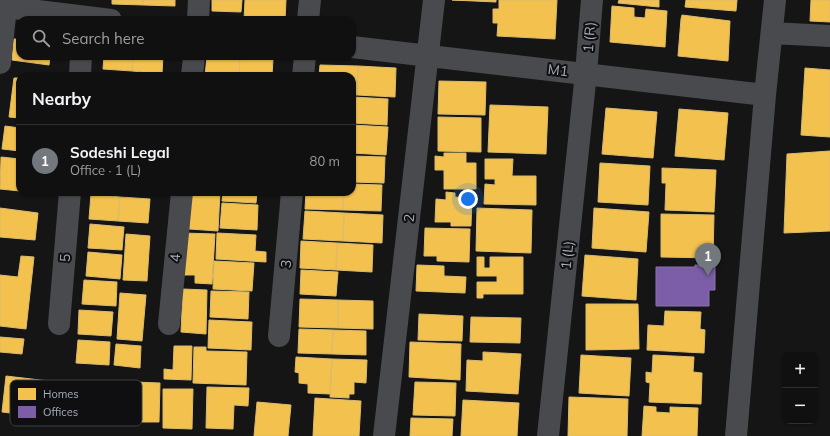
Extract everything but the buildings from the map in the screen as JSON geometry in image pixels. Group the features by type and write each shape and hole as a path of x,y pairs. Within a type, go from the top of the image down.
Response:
{"street":[{"path":"198,16 199,0"},
{"path":"308,16 310,0"},
{"name":"2","path":"384,436 434,0"},
{"name":"1 (R)","path":"586,73 592,0"},
{"path":"736,436 764,95 775,0"},
{"path":"0,63 6,4 85,12 98,16"},
{"path":"772,33 830,36"},
{"name":"M1","path":"356,46 764,95"},
{"path":"80,72 82,60"},
{"path":"192,72 194,60"},
{"path":"303,72 305,60"},
{"name":"1 (L)","path":"548,436 586,73"},
{"name":"5","path":"60,324 70,196"},
{"name":"4","path":"169,324 182,196"},
{"name":"3","path":"279,336 292,196"}],"place":[{"name":"Sodeshi Legal","path":"708,276"}]}
